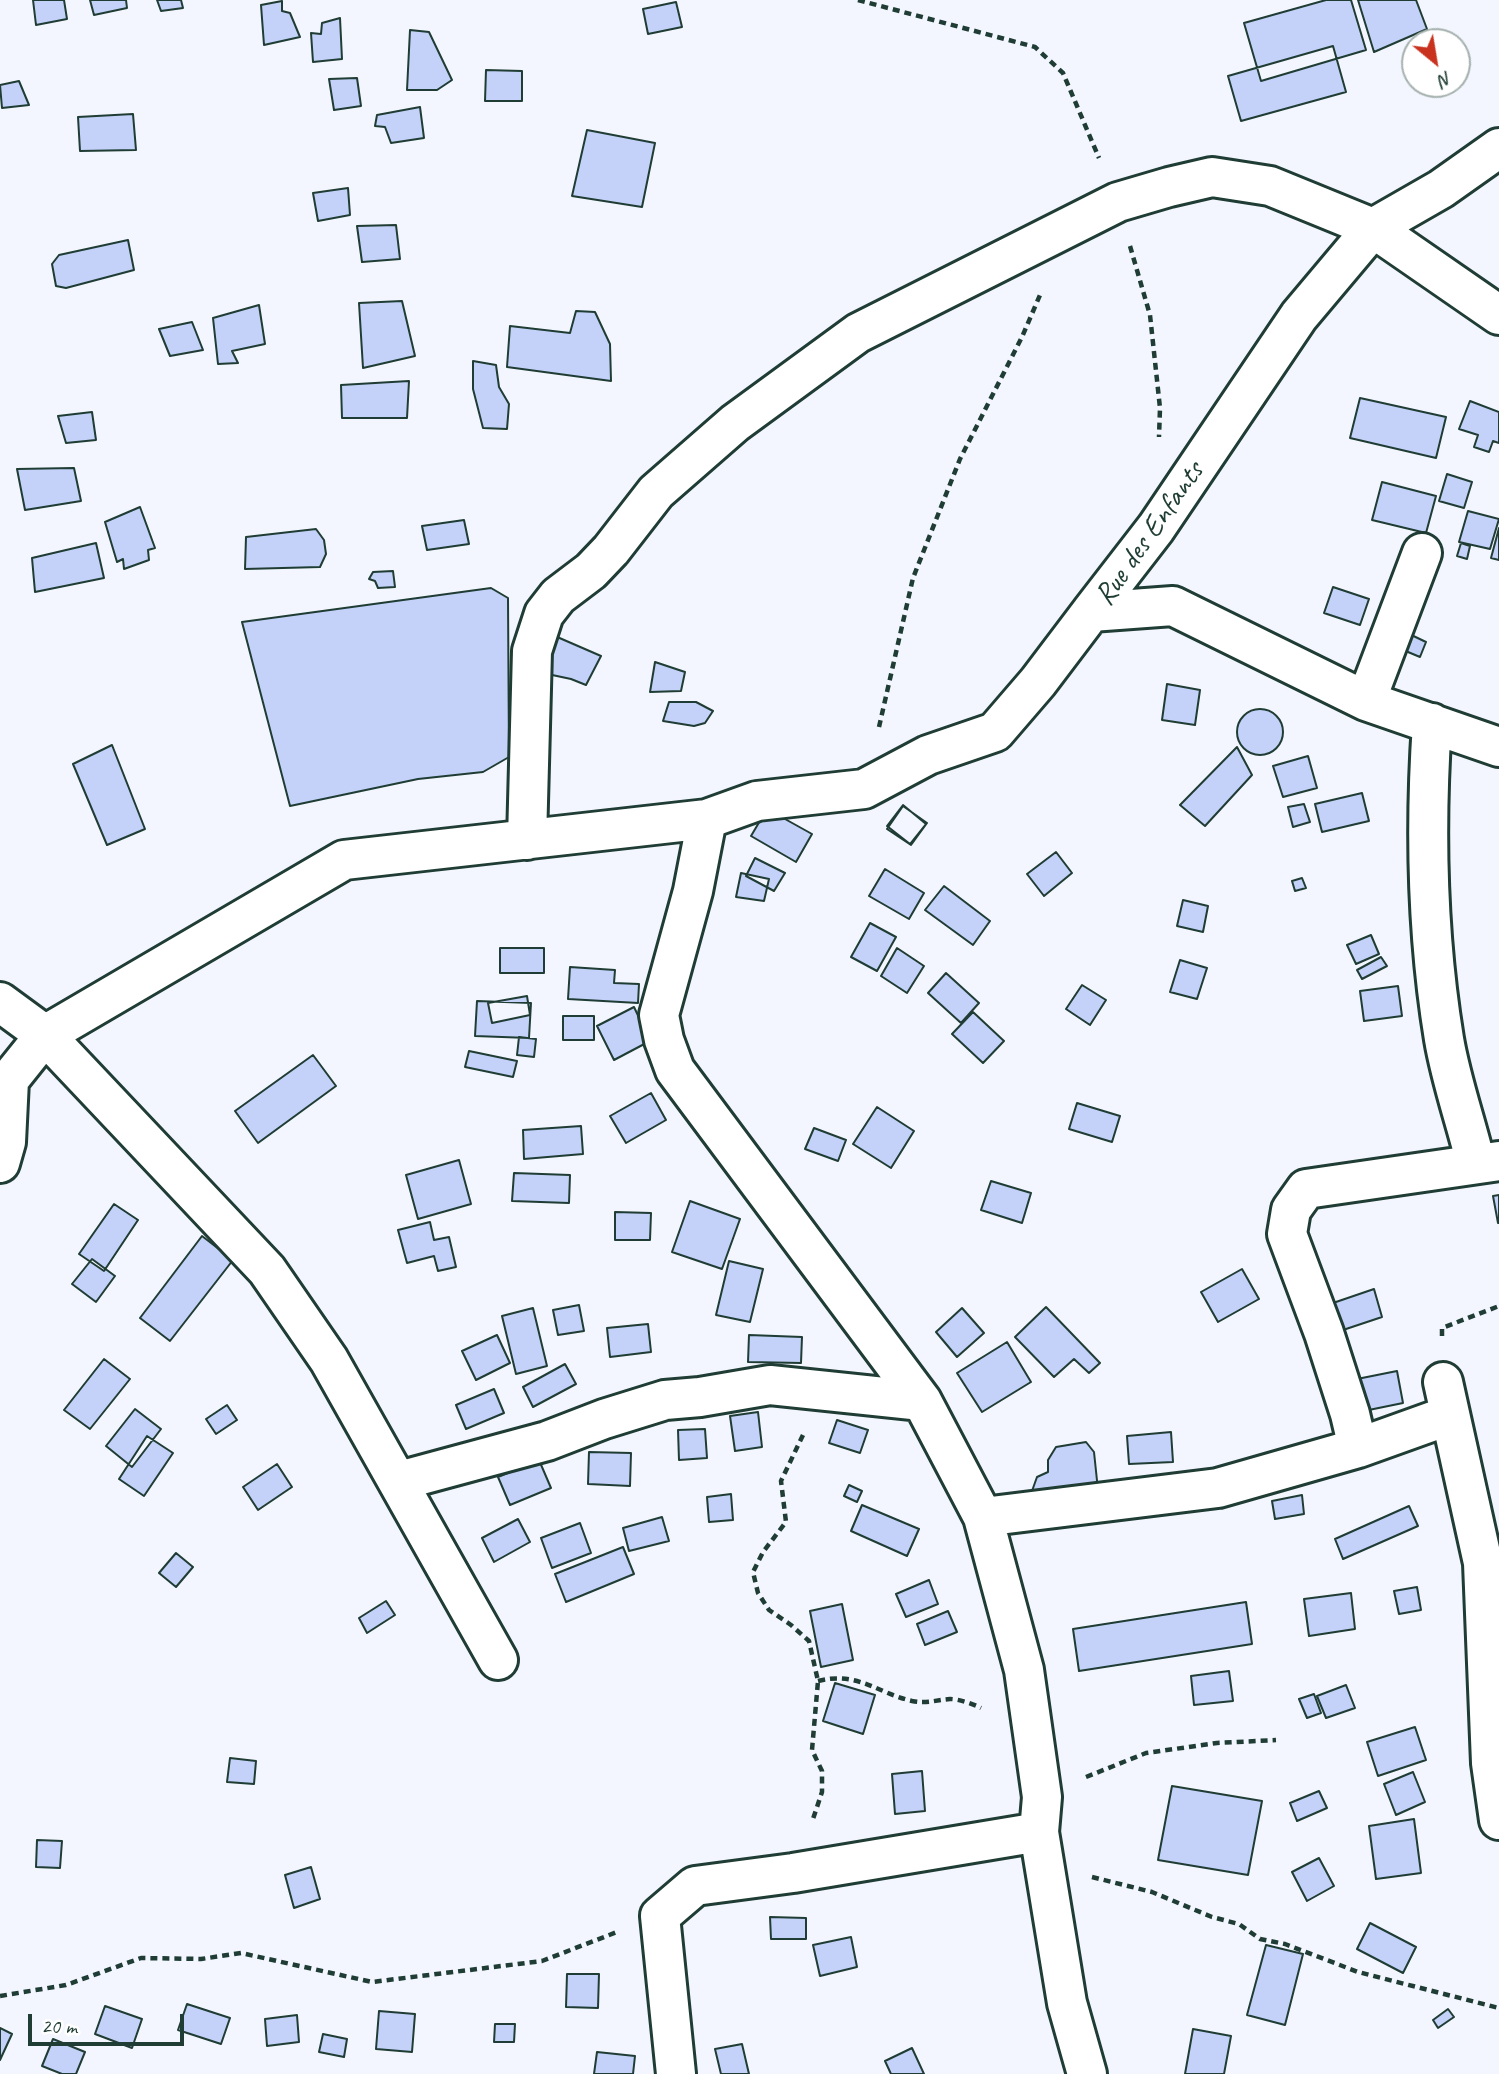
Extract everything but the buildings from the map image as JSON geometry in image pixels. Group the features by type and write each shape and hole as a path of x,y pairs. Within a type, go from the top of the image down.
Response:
{"street":[{"name":"Rue des Enfants","path":"1091,612 1156,528 1299,316 1373,228 1441,189 1499,148"},
{"path":"527,840 532,652 544,614 558,596 591,571 611,550 656,492 735,423 858,333 1118,202 1212,177 1270,186 1373,228 1499,315"},
{"path":"1366,701 1422,553"},
{"name":"Rue des Enfants","path":"1091,612 1173,606 1366,701 1499,747"},
{"path":"0,1163 6,1142 9,1080 45,1035 344,860 707,819 757,802 864,789 928,755 995,732 1038,682 1091,612"},
{"path":"1358,1448 1328,1344 1287,1234 1291,1210 1306,1189 1488,1162 1445,1040 1432,921 1428,785 1432,723"},
{"path":"707,819 693,891 659,1015 664,1040 675,1070 922,1401 983,1517 1024,1670 1041,1797 1039,1832 1067,2003 1087,2074"},
{"path":"0,1002 45,1035 267,1270 329,1360 498,1660"},
{"path":"399,1481 547,1441 665,1400 770,1385 922,1401"},
{"path":"983,1517 1218,1488 1358,1448 1446,1399 1483,1563 1491,1763 1499,1820"},
{"path":"676,2074 660,1916 695,1886 812,1870 1039,1832"}],"path":[{"path":"864,789 913,578 960,459 1022,337 1070,226"},
{"path":"811,1389 804,1415 803,1434 781,1481 786,1522 763,1552 754,1572 758,1593 769,1611 809,1641 818,1681 812,1750 822,1771 822,1792 813,1815 810,1849 812,1870"},
{"path":"818,1681 859,1679 886,1693 912,1701 931,1703 951,1699 977,1706 1002,1719 1036,1759 1084,1778 1146,1753 1217,1743 1276,1740"},
{"path":"1039,1832 1070,1872 1152,1892 1212,1917 1240,1924 1260,1939 1285,1944 1358,1972 1499,2008"},
{"path":"0,1996 66,1985 141,1958 201,1959 241,1953 372,1982 398,1979 542,1961 660,1916"}]}
